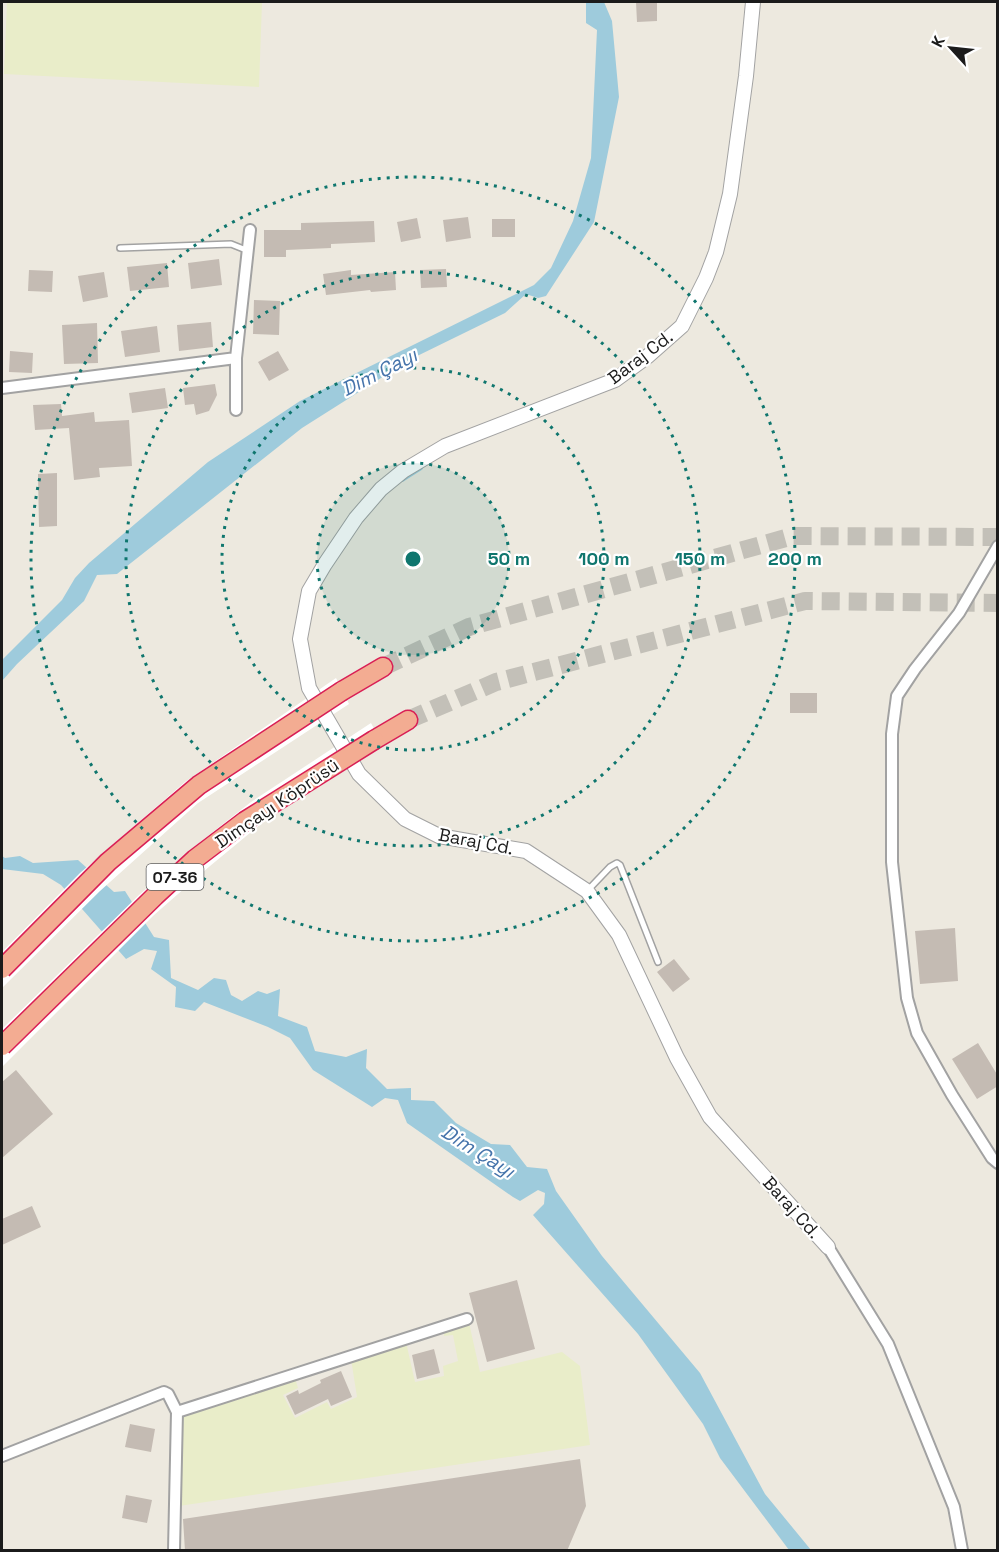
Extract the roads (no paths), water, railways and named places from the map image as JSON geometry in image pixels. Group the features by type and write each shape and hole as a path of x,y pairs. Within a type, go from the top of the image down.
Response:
{"highway":[{"name":"07-36","path":"2,969 108,862 199,785 342,691 383,667"},
{"name":"Dimçayı Köprüsü","path":"2,1046 195,859 245,821 408,720"}],"street":[{"name":"Baraj Cd.","path":"753,2 746,76 730,194 716,252 682,326 648,356 615,380 446,446 403,471 381,489 356,518 309,591 300,639 309,688 314,697 359,774 405,819 439,836 526,851 587,891 619,935 677,1058 710,1117 828,1247 888,1344 954,1507 962,1551"},
{"path":"236,410 236,358 246,250 250,230"},
{"path":"2,388 236,358"},
{"path":"998,546 959,613 897,696 892,734 892,862 907,998 917,1033 952,1095 992,1158 998,1163"},
{"path":"177,1412 467,1318"},
{"path":"2,1456 164,1392 168,1394 177,1412 174,1551"}],"lane":[{"path":"120,248 231,244 246,250"},
{"path":"587,891 610,867 617,863 620,865 658,962"}],"water":[{"name":"Dim Çayı","path":"586,2 604,2 612,21 619,97 594,222 546,296 538,298 526,294 505,313 411,359 302,428 117,574 97,575 84,601 2,681 2,660 62,600 75,578 89,563 208,462 300,401 534,285 551,268 573,221 591,158 597,30 586,23"},
{"name":"Dim Çayı","path":"2,856 5,858 20,856 33,863 78,860 114,892 125,891 154,937 169,940 171,978 198,990 214,978 226,980 231,995 242,1001 258,991 267,994 280,989 278,1016 307,1027 315,1051 346,1057 367,1049 366,1068 387,1089 411,1088 411,1100 434,1101 456,1123 491,1144 510,1145 527,1167 547,1169 556,1191 602,1256 700,1373 765,1494 811,1550 789,1550 720,1458 703,1424 638,1334 533,1215 544,1204 545,1193 538,1190 520,1201 513,1197 407,1123 398,1100 385,1098 372,1107 313,1070 290,1038 204,1002 195,1011 175,1007 176,987 151,969 157,951 144,949 126,959 61,885 43,874 2,869"}],"waterway":[{"path":"402,480 421,468"}],"tunnel":[{"path":"383,667 469,627 793,536 998,537"},
{"path":"408,720 496,682 805,601 998,603"}]}
